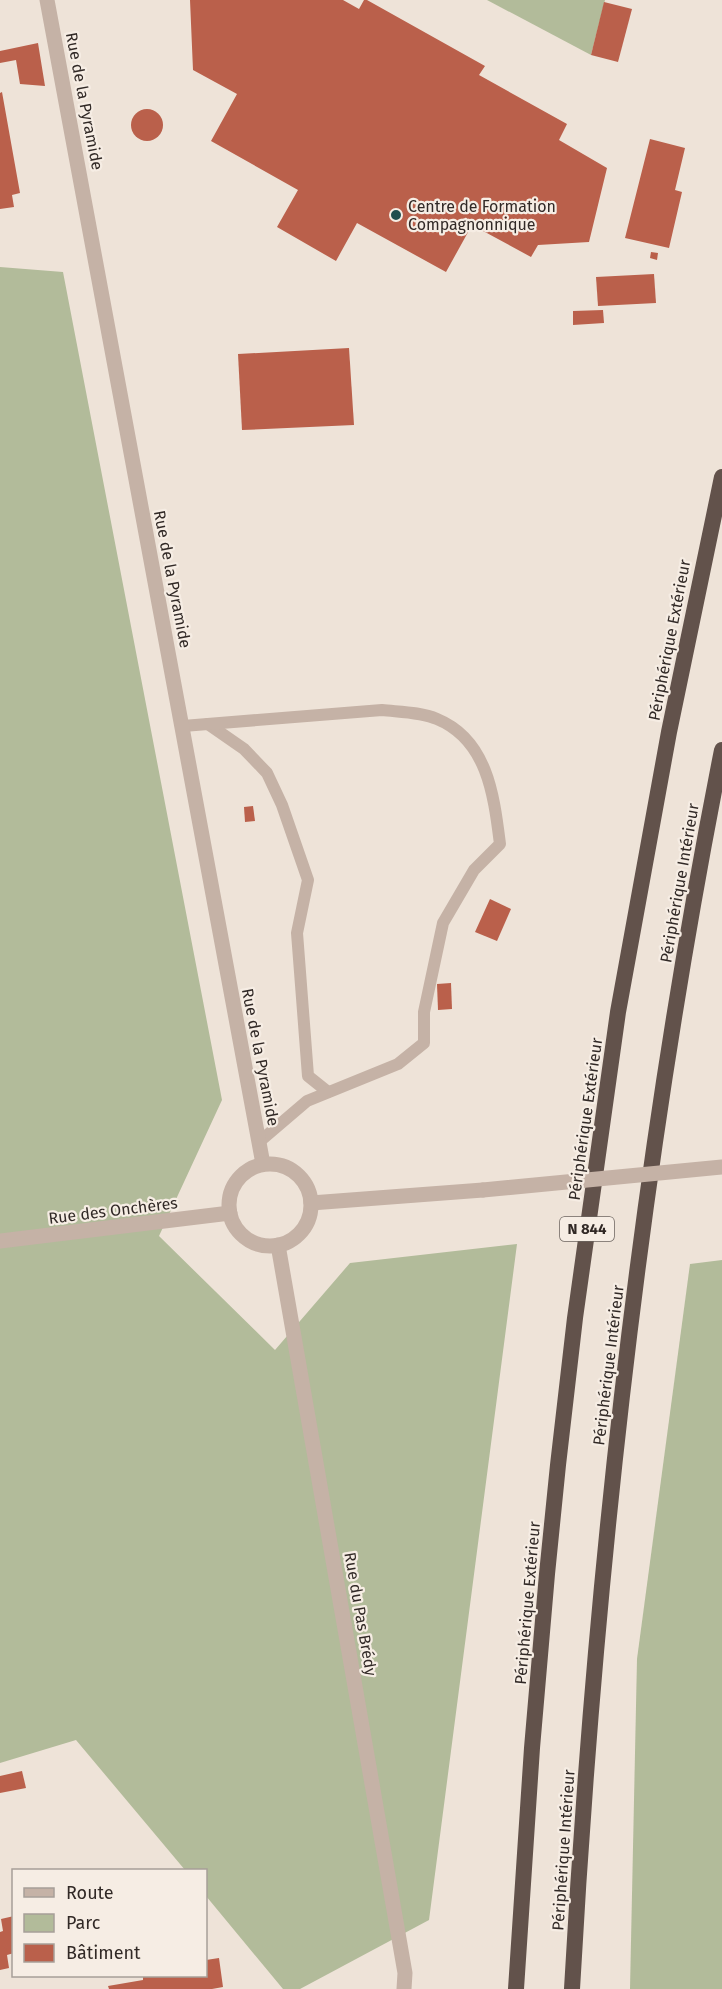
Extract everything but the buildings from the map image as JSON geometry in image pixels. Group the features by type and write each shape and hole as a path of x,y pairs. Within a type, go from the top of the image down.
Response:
{"highway":[{"name":"Périphérique Extérieur","path":"516,1989 532,1748 548,1563 577,1307 620,1001 669,732 722,477"},
{"name":"Périphérique Intérieur","path":"572,1989 586,1764 601,1589 630,1332 666,1064 722,750"}],"street":[{"name":"Rue de la Pyramide","path":"47,0 263,1164"},
{"path":"263,1164 287,1167 300,1176 308,1188 311,1203 306,1225 289,1241 278,1245 267,1246 247,1239 239,1232 230,1213 231,1191 236,1182 253,1167 263,1164"},
{"path":"311,1203 483,1190 722,1167"},
{"name":"Rue des Onchères","path":"0,1241 230,1213"},
{"name":"Rue du Pas Brédy","path":"278,1245 405,1973 405,1989"}],"lane":[{"path":"183,726 382,710 411,713 437,719 459,732 475,751 488,774 500,844 474,870 443,923 424,1012 424,1043 398,1064 307,1101 259,1142"},
{"path":"208,724 244,749 267,773 282,805 308,880 297,933 308,1076 328,1092"}],"green space":[{"path":"487,0 605,0 591,55"},
{"path":"0,267 63,272 222,1100 159,1236 275,1350 350,1263 517,1244 429,1920 300,1989 283,1989 207,1897 207,1869 184,1869 76,1740 0,1763"},
{"path":"722,1260 722,1989 630,1989 637,1659 690,1264"}],"place":[{"name":"Centre de Formation Compagnonnique","path":"396,215"}]}
